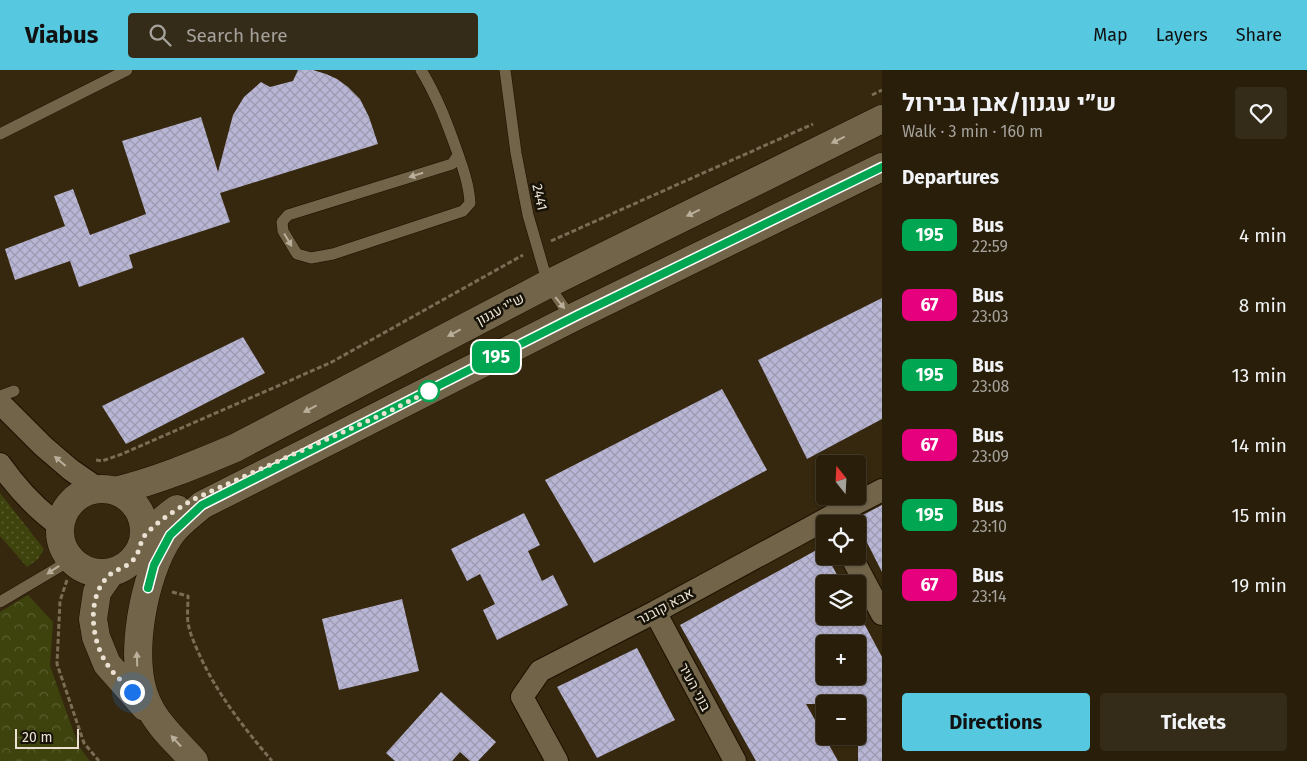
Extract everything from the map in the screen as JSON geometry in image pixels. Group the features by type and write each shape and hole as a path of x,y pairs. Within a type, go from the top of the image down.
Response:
{"main road":[{"name":"ש''י עגנון","path":"107,490 144,484 186,469 235,448 548,284 877,107"},
{"path":"157,721 146,701 141,686 137,658 138,635 154,565 170,535 202,505 578,315 882,167"},
{"path":"838,189 882,187"},
{"path":"144,536 168,515 194,499 392,410"},
{"path":"107,490 125,496 134,504 140,514 144,536 140,549 133,560 123,568 111,572 98,573 88,571 72,560 62,538 67,508 82,495 107,490"},
{"path":"111,572 97,592 94,605 94,620 100,650 107,664 194,761"}],"street":[{"path":"7,397 43,446 70,470 107,490"},
{"path":"0,464 16,487 44,514 62,538"},
{"name":"אבא קובנר","path":"840,515 882,490"},
{"name":"אבא קובנר","path":"557,761 522,697 540,671 816,528"},
{"path":"856,565 882,614"},
{"name":"בוני העיר","path":"655,612 735,761"}],"lane":[{"path":"0,134 109,74 127,70"},
{"path":"421,70 434,92 458,155 470,190 470,203 463,211 333,254 311,258 297,254 283,231 282,222 288,215 452,164 458,155"},
{"name":"2441","path":"505,70 516,153 528,215 548,284 565,309 578,315"},
{"path":"0,396 7,397"},
{"path":"0,602 59,567 65,557 62,538"}],"path":[{"path":"877,107 882,90"},
{"path":"122,454 330,363 537,247 819,121"},
{"path":"148,588 188,596 188,623 208,674 232,712 272,761"},
{"path":"60,601 57,664 84,743 99,761"}],"green space":[{"path":"0,493 44,549 38,559 27,567 0,536"},
{"path":"28,595 53,622 50,666 79,747 90,761 0,761 0,612"}],"building":[{"path":"298,70 313,70 326,74 348,87 360,99 369,117 378,144 220,193 230,222 129,255 133,268 79,287 70,261 15,280 5,249 65,226 54,196 73,189 90,235 146,214 122,141 201,117 218,172 233,115 244,97 261,82 270,87 293,81"},
{"path":"882,298 882,419 807,459 758,360"},
{"path":"243,337 265,373 126,444 102,406"},
{"path":"722,389 767,470 594,563 545,480"},
{"path":"882,505 882,572 866,541 866,515 863,515"},
{"path":"524,513 540,545 528,551 542,581 553,575 568,605 497,640 483,610 495,604 480,574 467,581 451,549"},
{"path":"816,550 816,565 832,565 837,575 816,575 816,625 865,625 882,657 882,761 858,761 858,745 866,745 866,695 816,695 816,704 806,704 816,722 816,745 829,745 838,761 756,761 680,625"},
{"path":"402,599 419,671 339,690 322,619"},
{"path":"637,648 675,720 597,758 557,687"},
{"path":"441,692 496,742 478,761 470,761 460,752 452,761 395,761 386,753"}],"bus line":[{"name":"195","path":"148,588 154,565 164,544 182,522 202,505 578,315 882,167"}],"route":[{"path":"132,692 107,664 100,650 96,637 94,605 97,592 104,580 111,572 123,568 133,560 140,549 144,536 168,515 194,499 392,410 429,391"}]}
